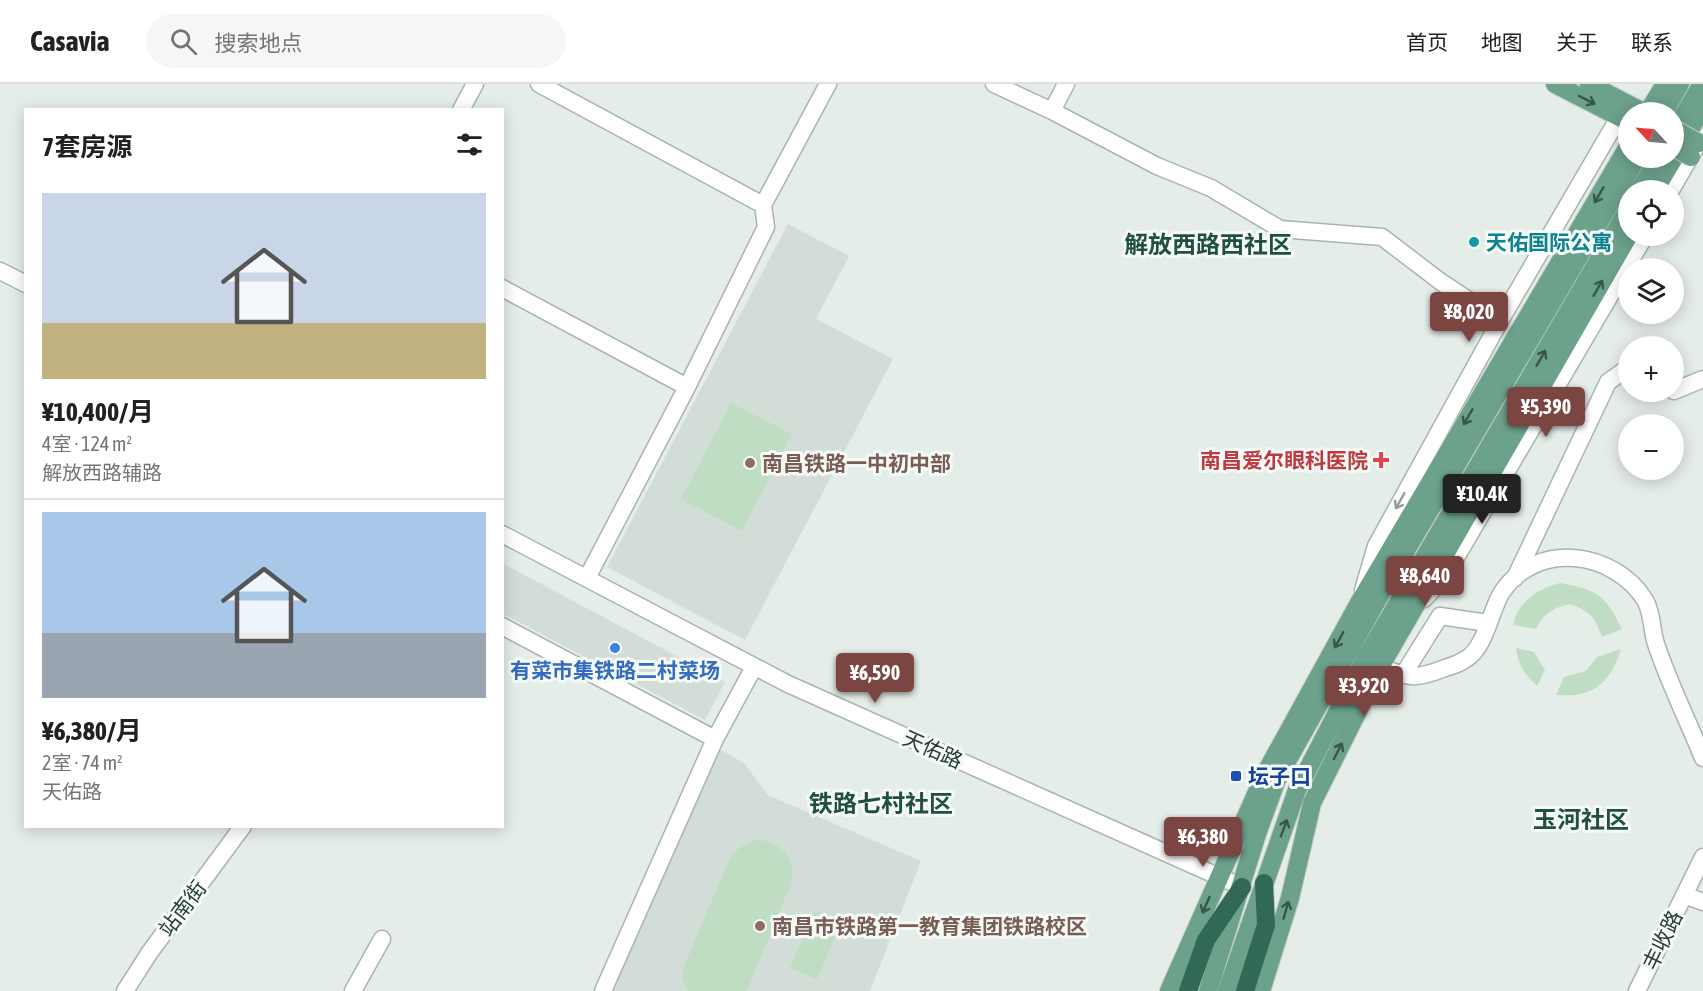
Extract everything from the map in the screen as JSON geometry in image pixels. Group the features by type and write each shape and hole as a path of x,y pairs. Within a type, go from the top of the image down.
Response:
{"highway":[{"path":"1245,991 1266,925 1264,883"},
{"path":"1188,991 1206,940 1242,887"}],"main road":[{"path":"1555,84 1618,111"},
{"path":"1588,84 1618,108"},
{"path":"1654,102 1665,84"},
{"path":"1670,102 1680,84"},
{"path":"1684,114 1702,84"},
{"path":"1684,153 1703,107"},
{"path":"1169,991 1265,774 1359,603 1618,163"},
{"path":"1208,991 1257,834 1277,779 1388,581 1631,168"},
{"path":"1663,180 1672,168"},
{"path":"1227,991 1297,790 1365,659 1618,227"},
{"path":"1312,803 1380,667 1623,246"},
{"path":"1315,710 1323,669"},
{"path":"1333,721 1370,686"},
{"path":"1265,774 1296,744"},
{"path":"1261,991 1290,898 1312,803 1314,757"}],"street":[{"path":"462,108 475,84"},
{"path":"539,84 763,205"},
{"path":"587,578 687,387 766,228 763,205 828,84"},
{"path":"994,84 1052,111 1157,166 1212,188 1280,229 1382,237 1441,282 1500,321"},
{"path":"1052,111 1066,84"},
{"path":"1359,603 1376,546 1500,321 1618,126"},
{"path":"1411,612 1444,578 1639,246"},
{"path":"0,271 24,283"},
{"path":"504,289 687,387"},
{"path":"1514,579 1608,382 1618,374"},
{"path":"1684,387 1703,379"},
{"name":"天佑路","path":"504,535 788,684 1242,887"},
{"path":"1380,667 1403,675 1423,677 1468,659 1481,643 1493,607 1514,579 1531,567 1548,560 1570,557 1589,559 1605,564 1621,574 1632,583 1646,602 1652,616 1656,643 1703,758"},
{"path":"1403,675 1440,616 1488,623"},
{"path":"504,627 715,739"},
{"path":"603,991 715,739 754,667"},
{"name":"站南街","path":"125,991 150,952 242,828"},
{"name":"丰收路","path":"1637,991 1703,857"},
{"path":"1684,895 1703,902"},
{"path":"353,991 382,939"}],"shaded area":[{"name":"南昌铁路一中初中部","path":"788,224 849,256 816,319 893,359 745,640 607,567"},
{"name":"有菜市集铁路二村菜场","path":"504,564 725,682 705,720 504,615"},
{"name":"南昌市铁路第一教育集团铁路校区","path":"705,741 744,763 768,795 921,861 870,991 596,991"}],"green space":[{"path":"731,403 792,434 742,531 681,499"},
{"path":"1560,583 1591,591 1605,601 1622,629 1602,637 1591,616 1570,604 1550,612 1536,629 1513,625 1519,609 1530,597"},
{"path":"1516,648 1534,652 1545,670 1537,686 1522,668"},
{"path":"1621,649 1612,671 1599,686 1581,694 1556,695 1564,677 1586,671 1597,657"},
{"path":"755,840 762,840 780,848 789,858 792,873 790,886 747,991 688,991 682,978 684,966 730,858 739,848"},
{"path":"815,910 842,922 817,979 790,968"}],"place":[{"name":"天佑国际公寓","path":"1474,242"},
{"name":"南昌爱尔眼科医院","path":"1381,460"},
{"name":"南昌铁路一中初中部","path":"750,463"},
{"name":"有菜市集铁路二村菜场","path":"615,648"},
{"name":"坛子口","path":"1236,776"},
{"name":"南昌市铁路第一教育集团铁路校区","path":"760,926"}],"district":[{"name":"解放西路西社区","path":"1208,244"},
{"name":"铁路七村社区","path":"881,803"},
{"name":"玉河社区","path":"1581,819"}]}
